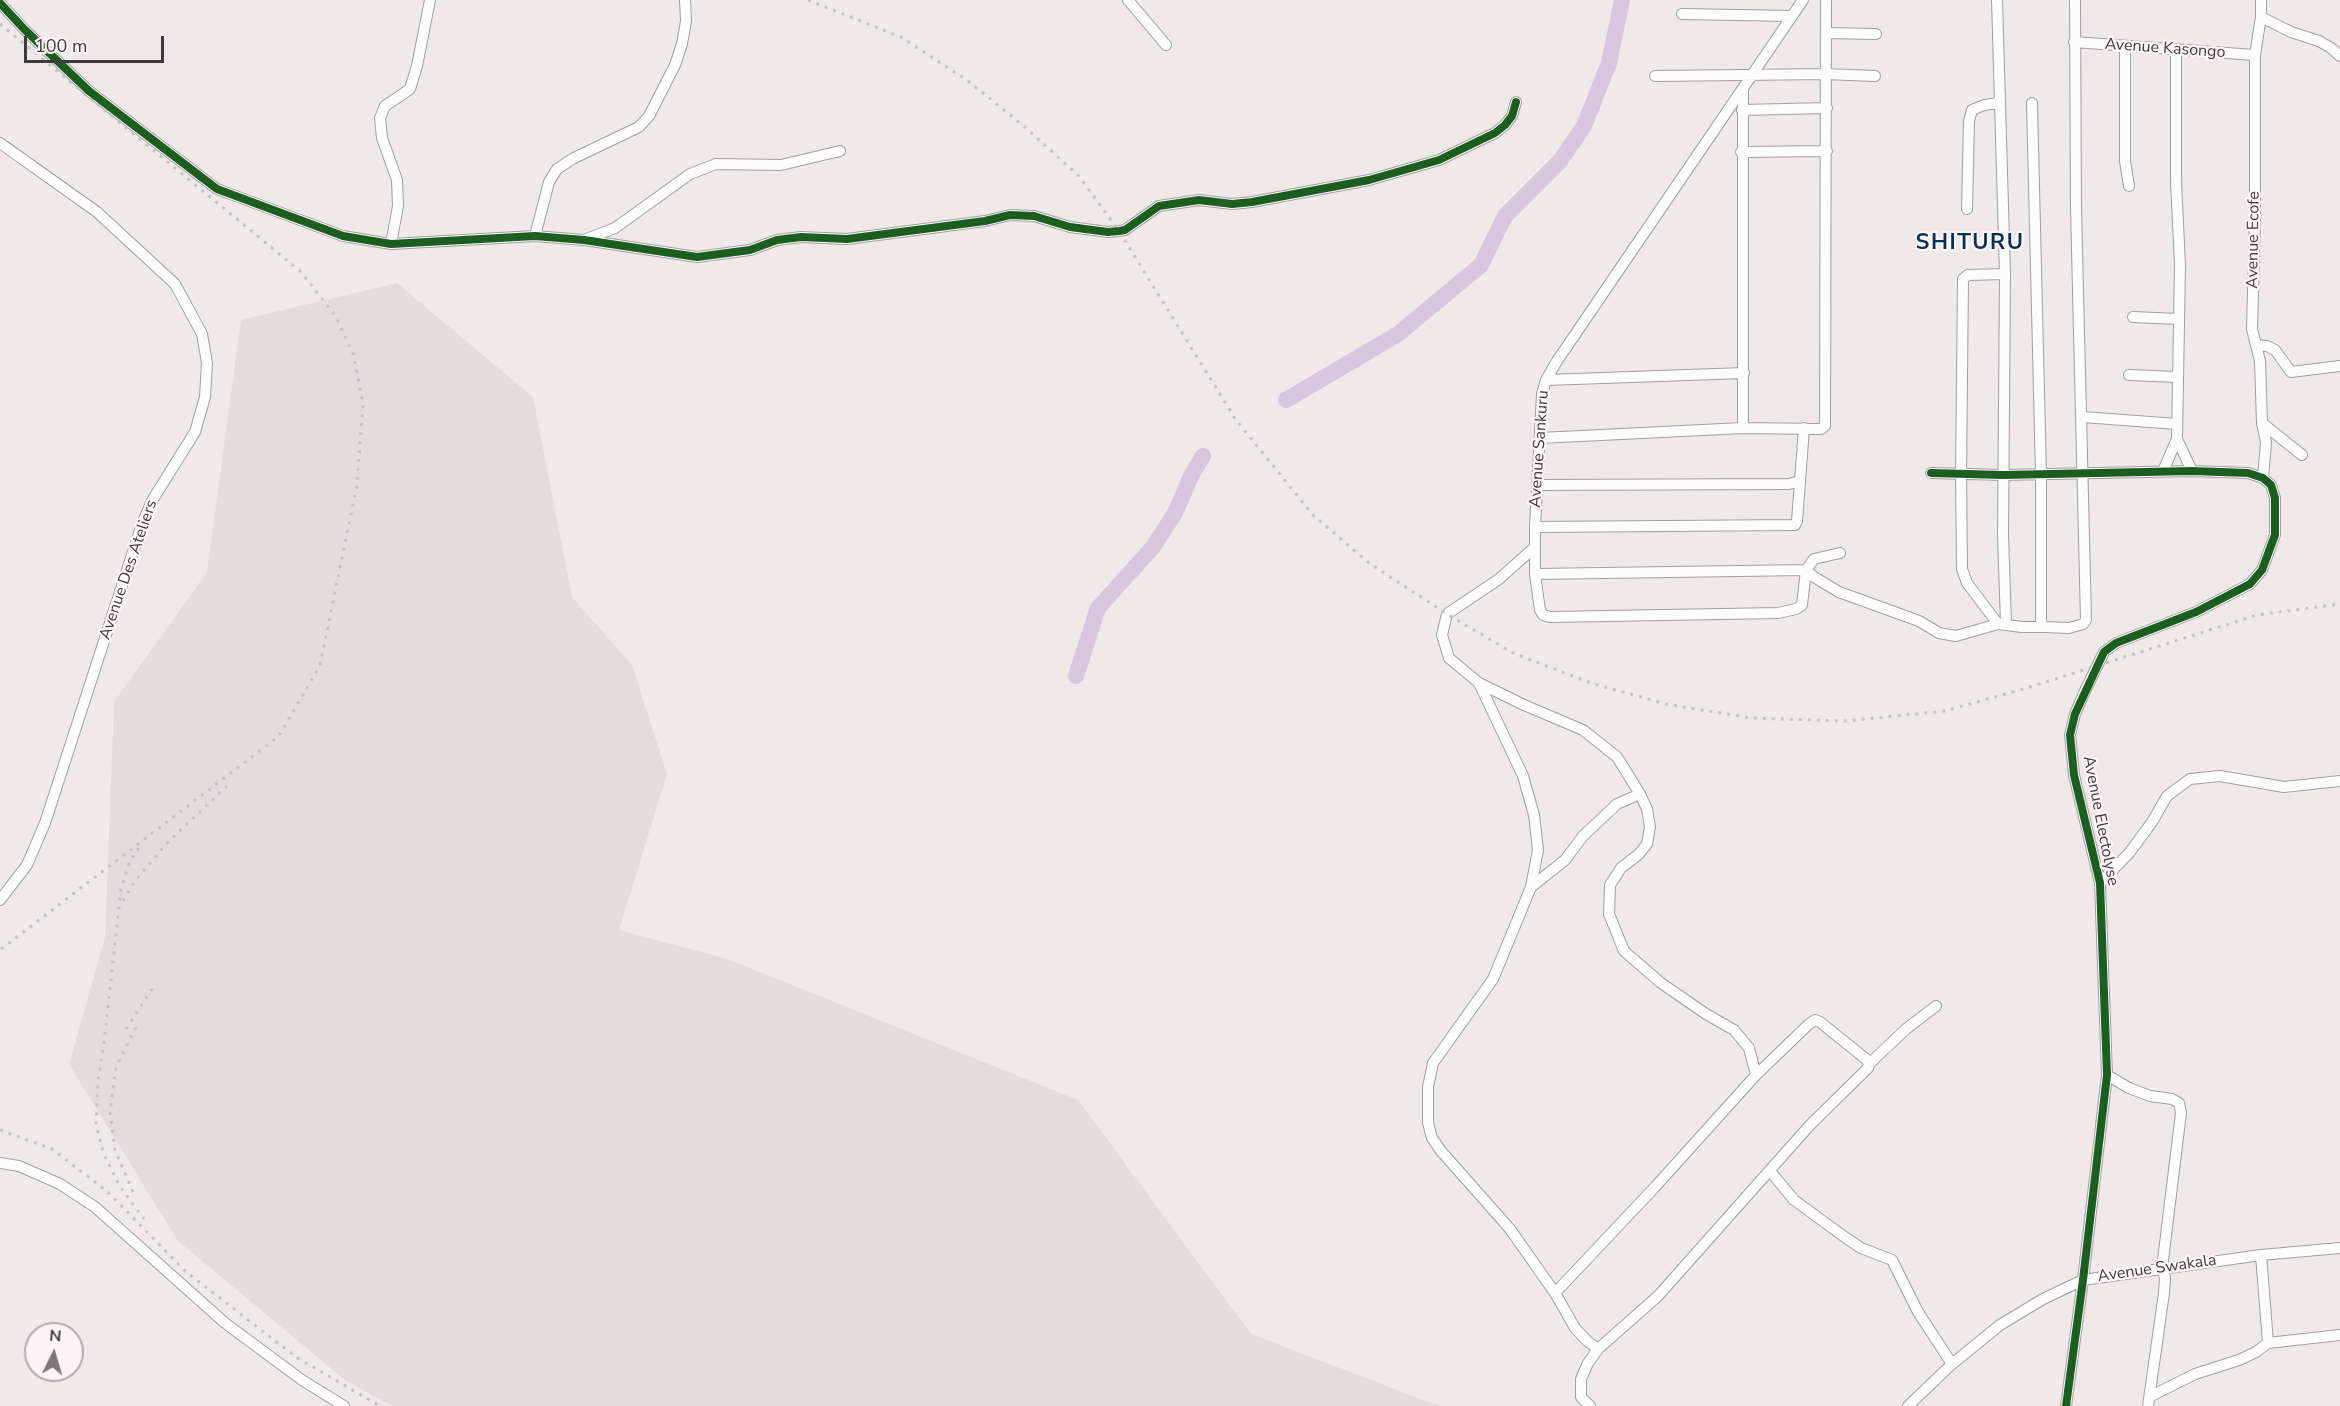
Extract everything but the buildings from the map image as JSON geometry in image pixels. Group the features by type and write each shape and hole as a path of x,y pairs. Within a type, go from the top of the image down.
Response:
{"street":[{"path":"391,244 398,206 397,180 382,138 380,118 385,106 410,89 430,0"},
{"path":"535,236 549,182 556,169 574,158 639,128 649,116 675,65 682,44 686,21 685,0"},
{"path":"1128,0 1166,45"},
{"name":"Avenue Sankuru","path":"1803,0 1546,380 1542,393 1535,527 1535,574 1540,610 1544,615 1550,617 1778,613 1796,609 1802,605 1806,570"},
{"path":"1540,438 1743,428 1821,429 1827,423 1826,0"},
{"path":"1997,0 2005,274 2002,624"},
{"path":"1535,574 1806,570 1814,578 1839,592 1919,621 1939,633 1956,636 2002,624 2022,627 2069,628 2083,624 2086,620 2075,0"},
{"name":"Avenue Ecofe","path":"2261,0 2261,17 2255,55 2252,329 2260,361 2262,423 2266,442 2263,478"},
{"path":"0,3 24,30 90,91 217,189 343,236 391,244 535,236 584,240 697,258 750,250 777,240 801,237 847,239 974,222 1010,214 1034,216 1070,227 1108,232 1119,231 1125,230 1159,206 1199,200 1232,204 1252,202 1369,180 1439,160 1495,133 1512,116 1516,102"},
{"path":"1682,14 1791,16"},
{"path":"2261,17 2291,32 2319,41 2340,56"},
{"path":"1827,33 1876,34"},
{"name":"Avenue Kasongo","path":"2074,42 2255,55"},
{"path":"2125,47 2125,160 2129,186"},
{"path":"2163,471 2177,439 2180,265 2176,181 2176,49"},
{"path":"1654,76 1752,74 1875,76"},
{"path":"1743,88 1741,152 1743,428"},
{"path":"1967,209 1968,122 1972,110 1984,105 1999,103"},
{"path":"2031,104 2041,475 2041,623 2044,627"},
{"path":"1743,110 1827,108"},
{"name":"Avenue Des Ateliers","path":"0,142 97,212 175,284 202,334 207,363 205,397 195,432 153,499 142,524 45,823 27,865 0,900"},
{"path":"584,240 615,228 690,174 716,164 781,165 840,151"},
{"path":"1741,152 1827,151"},
{"path":"2002,624 1967,583 1962,569 1961,475 1963,279 1968,275 2005,274"},
{"path":"2133,317 2178,319"},
{"path":"2256,345 2267,346 2275,350 2291,372 2340,366"},
{"path":"1546,380 1744,374"},
{"path":"2129,375 2177,377"},
{"path":"2083,417 2177,424"},
{"path":"2262,423 2302,455"},
{"path":"1535,527 1795,525 1804,428"},
{"path":"2177,439 2192,471"},
{"path":"1931,473 2041,475 2082,472 2192,471 2248,473 2263,478"},
{"name":"Avenue Electolyse","path":"2066,1406 2107,1075 2100,883 2074,775 2070,735 2075,714 2104,652 2116,643 2196,612 2250,584 2262,570 2275,535 2275,498 2271,485 2263,478"},
{"path":"1537,485 1789,484 1800,481"},
{"path":"1535,547 1499,579 1447,614 1442,635 1449,658 1479,683 1583,730 1617,757 1640,794 1647,809 1650,827 1647,844 1639,854 1621,868 1610,885 1609,914 1620,942 1624,951 1661,983 1734,1030 1749,1048 1756,1076"},
{"path":"1806,570 1814,559 1840,553"},
{"path":"1479,683 1523,776 1534,815 1538,850 1532,887 1493,979 1433,1063 1428,1088 1428,1124 1432,1138 1441,1151 1510,1229 1555,1293 1575,1328 1598,1349"},
{"path":"2100,883 2130,852 2152,822 2166,796 2190,779 2220,776 2284,787 2340,780"},
{"path":"1532,887 1565,860 1583,836 1617,804 1640,794"},
{"path":"1590,1406 1581,1397 1581,1379 1598,1349 1658,1296 1810,1125 1868,1068 1869,1064 1906,1029 1936,1006"},
{"path":"1555,1293 1756,1076 1809,1023 1815,1020 1820,1022 1866,1059 1869,1064"},
{"path":"2107,1075 2128,1088 2150,1096 2172,1099 2179,1103 2181,1113 2162,1268 2165,1278 2164,1293 2150,1401"},
{"path":"0,1163 19,1166 60,1184 94,1207 225,1323 288,1371 344,1406"},
{"path":"1770,1171 1794,1200 1846,1238 1861,1248 1892,1260 1918,1312 1952,1364"},
{"name":"Avenue Swakala","path":"1908,1406 1952,1364 2000,1325 2043,1299 2083,1280 2261,1255 2340,1248"},
{"path":"2261,1255 2268,1343"},
{"path":"2150,1401 2195,1374 2248,1356 2268,1343 2340,1335"}],"shaded area":[{"path":"397,283 533,397 572,597 632,665 667,774 619,930 727,959 1078,1100 1251,1334 1439,1406 393,1406 346,1381 178,1241 69,1064 105,937 114,702 207,572 241,320"}],"waterway":[{"path":"1286,400 1398,334 1481,265 1505,216 1560,161 1584,126 1609,63 1622,0"},
{"path":"1076,676 1098,608 1153,547 1175,513 1192,474 1203,456"}],"railway":[{"path":"808,0 901,37 968,81 1025,127 1079,176 1119,231 1236,420 1313,515 1369,563 1447,614 1513,653 1591,683 1666,704 1751,718 1845,721 1945,711 2030,687 2257,615 2340,604"},
{"path":"0,24 300,271 335,315 353,353 363,404 357,485 320,665 279,736 0,950"},
{"path":"123,901 135,881 167,843 229,784"},
{"path":"139,848 130,861 121,889 98,1080 96,1123 103,1152 119,1185 144,1219"},
{"path":"126,1029 154,986"},
{"path":"133,1192 115,1150 110,1112 116,1067 137,1025"},
{"path":"0,1130 52,1149 108,1192 185,1271 296,1357 380,1406"}],"cycle path":[{"path":"0,3 89,91 217,189 343,236 391,244 535,236 584,240 697,257 750,250 777,240 801,237 847,239 985,221 1010,215 1034,216 1070,227 1108,232 1119,231 1125,230 1159,206 1199,200 1232,204 1252,202 1369,180 1439,160 1495,133 1512,116 1516,102"},
{"path":"1931,473 2003,475 2192,471 2248,473 2263,478 2271,485 2275,498 2275,535 2262,570 2250,584 2196,612 2116,643 2104,652 2075,714 2070,735 2074,775 2100,883 2107,1075 2066,1406"}],"district":[{"name":"SHITURU","path":"1970,244"}]}
